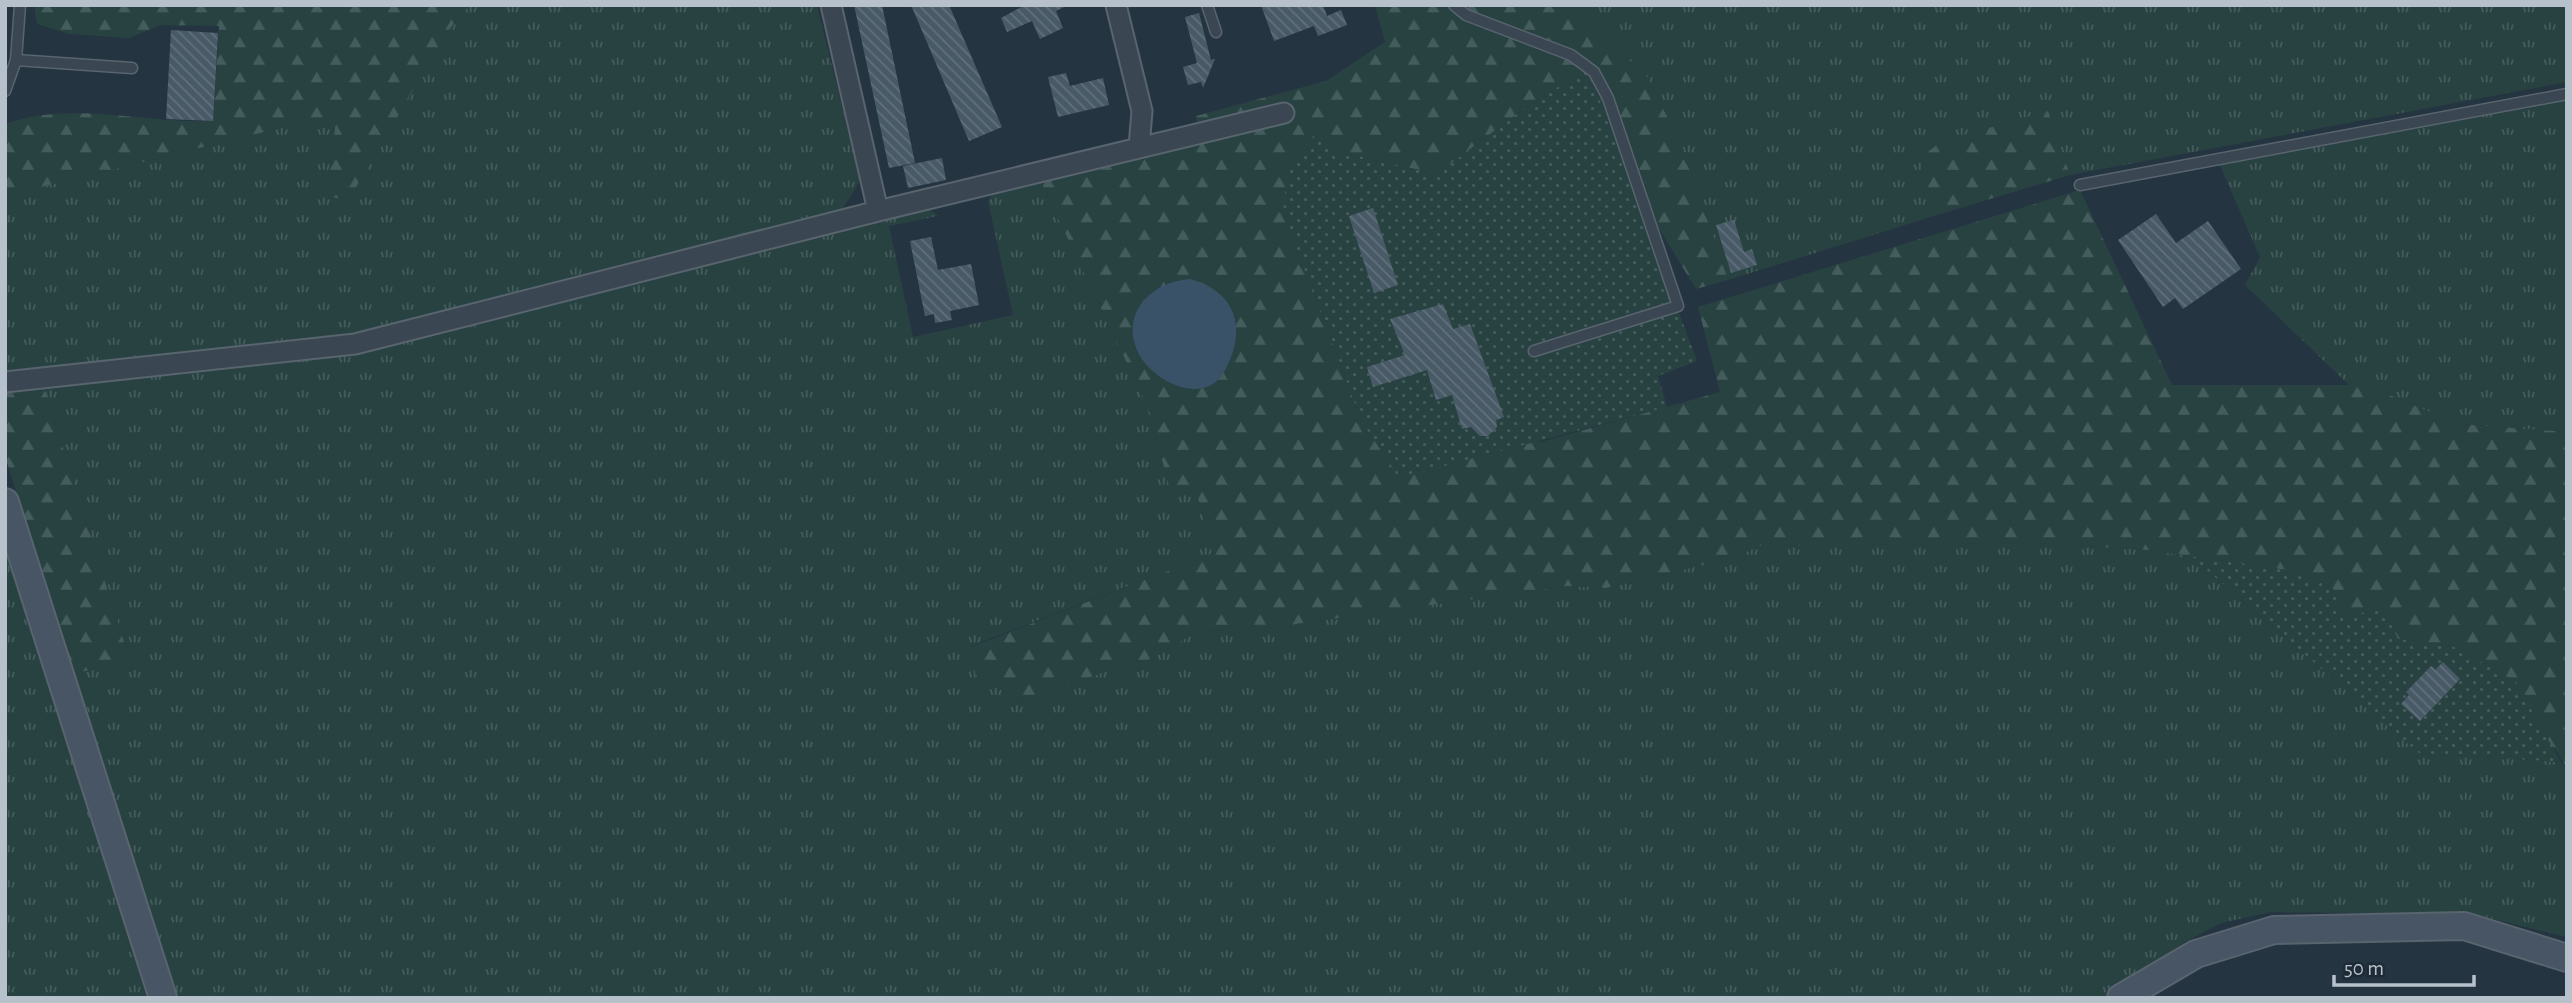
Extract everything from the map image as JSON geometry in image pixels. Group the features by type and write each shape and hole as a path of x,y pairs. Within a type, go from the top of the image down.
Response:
{"main road":[{"path":"5,502 163,998"},
{"path":"2121,998 2196,954 2274,930 2464,926 2567,958"}],"street":[{"path":"831,5 878,211"},
{"path":"1116,5 1142,111 1139,147"},
{"path":"5,382 355,344 878,211 1284,113"}],"lane":[{"path":"5,91 16,60 20,5"},
{"path":"1207,5 1216,32"},
{"path":"1454,5 1466,15 1571,55 1594,72 1608,98 1678,306 1534,351"},
{"path":"16,60 132,68"},
{"path":"2080,185 2567,94"}],"green space":[{"path":"34,5 469,5 448,31 356,187 341,199 331,197 327,186 337,114 5,196 5,124 30,117 82,113 213,121 219,26 161,25 129,38 70,34 37,24"},
{"path":"469,5 817,5 860,181 843,208 352,336 5,373 5,196 337,114 327,186"},
{"path":"1375,5 1569,5 1647,77 1682,146 1728,280 1696,289 1629,179 1588,69 1533,102 1437,174 1331,150 1316,134 1283,212 1362,422 1541,442 1720,392 1698,307 2080,190 2172,385 2366,385 2458,424 2567,432 2567,769 2555,749 2452,646 2398,639 2344,615 2332,587 2287,570 2148,550 2035,543 1759,546 1732,558 1606,588 1567,586 1259,629 1198,631 1151,659 1107,671 1024,701 976,677 971,647 1214,553 1198,498 1169,484 1145,401 1040,180 1202,143 1196,116 1326,81 1385,42"},
{"path":"1569,5 2567,5 2567,82 2070,175 2048,111 1922,178 1937,215 1728,280 1682,146 1647,77"},
{"path":"1588,69 1697,361 1658,376 1667,407 1399,478 1362,422 1283,212 1288,166 1316,133 1331,150 1437,174 1533,102"},
{"path":"2567,97 2567,432 2458,424 2366,385 2349,385 2245,285 2260,257 2218,161"},
{"path":"2048,111 2070,175 1937,215 1922,178 1922,157 1940,142"},
{"path":"1040,180 1145,401 1169,484 1198,498 1214,553 971,646 976,677 1023,701 1107,671 1151,659 1198,631 1259,629 1567,586 1606,588 1732,558 1759,546 2035,543 2175,554 2208,571 2419,753 2561,762 2567,769 2567,937 2473,914 2271,912 2221,923 2185,942 2102,998 174,998 72,674 130,661 43,385 358,351 927,207 938,216 889,226 913,337 1013,315 988,201 995,189"},
{"path":"43,385 130,661 72,674 5,456 5,389"},
{"path":"5,539 150,998 5,998"},
{"path":"2175,554 2287,570 2332,587 2344,615 2385,610 2398,639 2452,646 2515,681 2561,762 2419,753 2208,571"}],"water":[{"path":"1191,279 1207,285 1219,294 1234,315 1236,328 1231,357 1224,372 1205,388 1193,389 1168,382 1147,366 1134,341 1133,327 1135,314 1151,293 1176,281"}],"building":[{"path":"854,5 882,5 915,163 889,168"},
{"path":"911,5 949,5 1002,127 969,141"},
{"path":"1025,5 1068,5 1056,11 1063,28 1040,39 1032,21 1007,32 1001,18"},
{"path":"1261,5 1323,5 1327,16 1341,10 1347,25 1318,36 1314,26 1274,41"},
{"path":"1199,13 1211,60 1215,59 1203,88 1201,82 1188,85 1183,67 1197,63 1185,17"},
{"path":"171,30 218,33 213,121 166,119"},
{"path":"1066,73 1070,86 1103,78 1109,105 1058,117 1048,77"},
{"path":"942,158 946,180 908,188 903,166"},
{"path":"1373,208 1398,285 1374,293 1349,216"},
{"path":"2156,214 2176,243 2208,221 2241,269 2183,309 2175,298 2163,307 2118,240"},
{"path":"1734,220 1744,252 1752,249 1757,265 1731,273 1716,225"},
{"path":"931,237 938,270 971,264 979,305 950,311 952,320 935,323 934,314 925,316 910,241"},
{"path":"1443,304 1453,329 1470,324 1504,417 1496,420 1497,427 1488,436 1480,436 1471,427 1462,429 1452,395 1436,400 1427,370 1373,387 1367,367 1405,355 1390,319"},
{"path":"2443,662 2460,679 2420,721 2401,704 2409,695 2406,692 2431,666 2435,670"}]}
